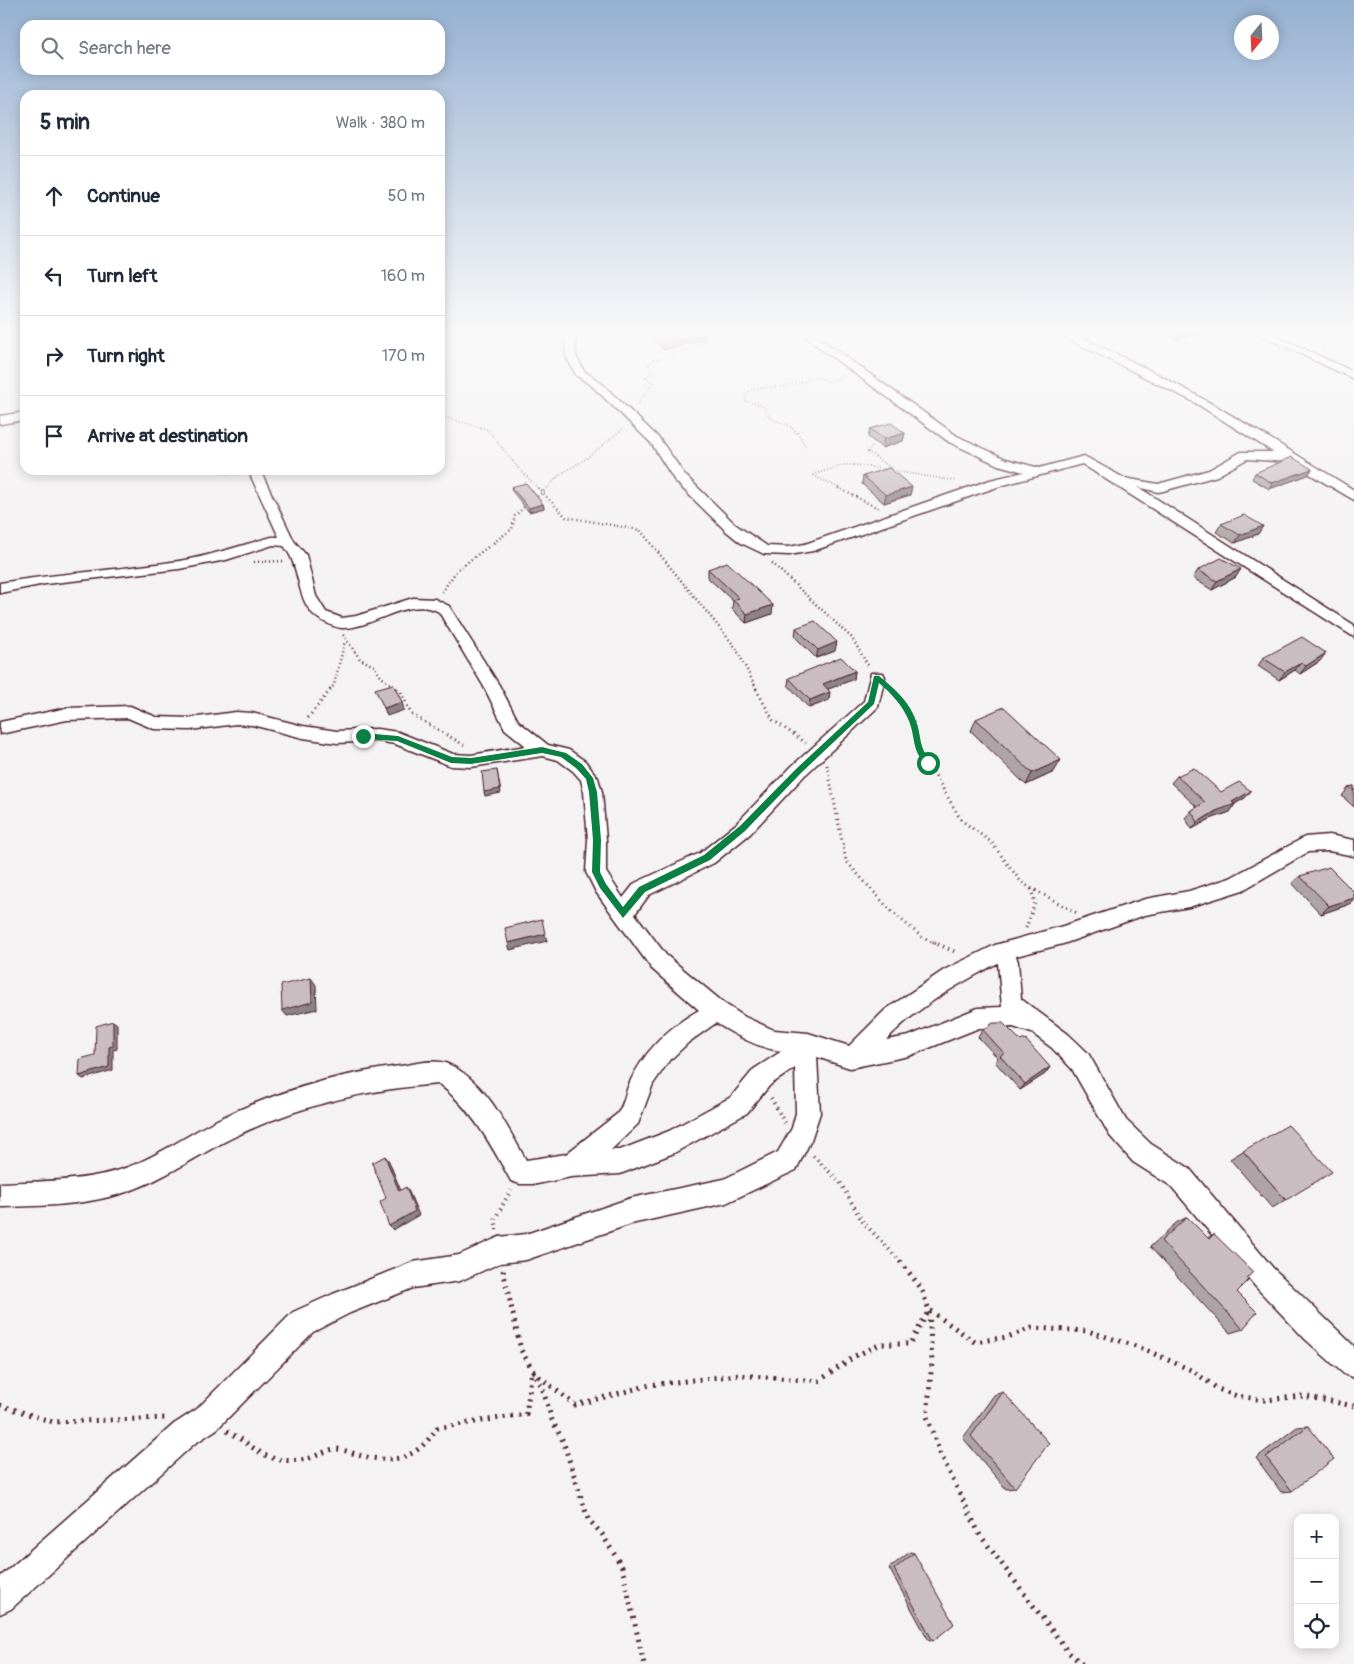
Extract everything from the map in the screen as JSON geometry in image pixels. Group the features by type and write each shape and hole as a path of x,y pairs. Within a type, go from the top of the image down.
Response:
{"street":[{"path":"618,407 655,441 680,478 731,528 746,540 764,550 789,551 808,548 995,483 1084,460 1112,476 1354,632"},
{"path":"908,407 953,439 1002,462 1037,471"},
{"path":"1209,407 1354,496"},
{"path":"0,420 20,417"},
{"path":"1112,476 1158,488 1213,473 1245,455 1272,455 1354,483"},
{"path":"256,475 288,542 299,555 314,606 320,615 343,632 357,621 413,603 435,604 444,609 491,685 511,725 542,750"},
{"path":"0,588 45,580 179,565 221,557 272,541 288,542"},
{"path":"623,914 642,889 707,858 743,829 819,752 872,703 877,677"},
{"path":"0,728 67,714 130,712 154,723 190,724 236,718 252,719 337,737 377,735 398,738 451,760 486,758 542,750 563,755 579,766 589,778 593,792 597,840 596,872 603,886 659,962 717,1011 737,1024 773,1040 850,1057 909,1046 978,1018 1013,1017 1039,1025"},
{"path":"850,1057 863,1049 893,1017 951,977 1002,951 1145,908 1189,899 1236,884 1305,845 1329,843 1354,848"},
{"path":"1002,951 1008,962 1011,1004 1060,1041 1080,1061 1118,1128 1142,1153 1180,1177 1264,1277 1314,1329 1354,1364"},
{"path":"571,1165 630,1116 642,1083 666,1045 688,1027 717,1011"},
{"path":"0,1194 45,1193 114,1184 173,1158 224,1130 301,1098 427,1073 443,1073 463,1088 484,1111 520,1172 537,1172 571,1165 620,1162 674,1141 739,1106 762,1077 807,1048"},
{"path":"0,1598 184,1434 207,1419 303,1322 342,1303 413,1275 460,1268 499,1250 526,1247 631,1211 726,1191 787,1161 803,1132 808,1113 807,1048"}],"path":[{"path":"435,604 457,570 512,529 515,516 522,507 542,494 558,476 588,458 599,446 620,432 637,407"},
{"path":"763,407 772,419 786,423 800,433 805,446"},
{"path":"445,417 487,429 542,494 566,517 640,530 672,570 705,605 737,649 760,701 770,717 819,752 826,762 847,856 846,861 890,910 923,938 977,964"},
{"path":"872,447 868,452 895,470"},
{"path":"899,517 858,500 812,475 844,465 895,470 962,481"},
{"path":"764,550 780,573 854,641 877,677 900,698 913,721 920,753 928,763 956,814 970,828 991,842 1022,883 1095,924"},
{"path":"290,727 307,718 334,686 343,632"},
{"path":"343,632 360,659 374,666 382,677 401,692 411,714 486,758"},
{"path":"1023,945 1024,931 1031,919 1035,903 1030,888"},
{"path":"762,1077 781,1118 798,1140 840,1182 850,1203 862,1221 903,1264 920,1288 929,1310 932,1362 926,1417 940,1453 980,1535 1062,1646 1082,1664"},
{"path":"520,1172 495,1218 499,1250 513,1321 521,1350 542,1387 552,1420 563,1441 588,1519 602,1534 622,1567 644,1664"},
{"path":"532,1371 575,1405 650,1385 738,1375 819,1381 856,1356 881,1344 910,1344 929,1310"},
{"path":"929,1310 975,1342 1007,1337 1032,1328 1088,1331 1139,1346 1193,1371 1218,1389 1237,1396 1265,1400 1303,1396 1354,1406"},
{"path":"207,1419 240,1438 260,1453 276,1458 296,1460 322,1457 335,1450 371,1460 397,1460 429,1442 437,1428 526,1414 532,1371"},
{"path":"0,1405 53,1422 173,1418"}],"building":[{"path":"891,423 905,433 884,439 870,429"},
{"path":"1292,457 1312,469 1272,483 1255,473"},
{"path":"889,468 912,487 886,495 863,476"},
{"path":"526,483 543,504 529,508 511,487"},
{"path":"1244,515 1263,526 1240,535 1221,524"},
{"path":"1221,558 1241,569 1217,581 1198,570"},
{"path":"727,562 773,605 747,614 733,600 739,598 708,569"},
{"path":"815,621 837,642 818,650 796,628"},
{"path":"1302,637 1326,653 1306,666 1301,663 1285,672 1263,658"},
{"path":"841,657 855,671 823,684 830,692 810,700 789,678"},
{"path":"393,684 402,702 384,708 375,689"},
{"path":"1004,707 1061,760 1032,773 976,719"},
{"path":"1194,768 1221,792 1239,782 1251,791 1232,802 1235,804 1216,811 1198,822 1191,811 1205,802 1177,776"},
{"path":"497,770 500,789 484,792 482,772"},
{"path":"1329,867 1354,892 1354,898 1329,906 1300,876"},
{"path":"542,919 545,934 508,943 505,928"},
{"path":"311,978 312,1002 282,1010 281,985"},
{"path":"113,1021 113,1046 109,1047 109,1067 79,1076 80,1059 95,1055 96,1026"},
{"path":"993,1023 1003,1023 1021,1041 1025,1039 1050,1067 1025,1084 1000,1056 1004,1053 983,1030"},
{"path":"1288,1125 1332,1172 1286,1200 1243,1151"},
{"path":"385,1156 399,1191 406,1187 415,1211 389,1226 380,1202 386,1198 372,1163"},
{"path":"1187,1217 1209,1239 1214,1234 1253,1272 1247,1278 1249,1280 1237,1292 1257,1312 1243,1329 1161,1241"},
{"path":"1003,1392 1049,1443 1015,1488 971,1436"},
{"path":"1308,1426 1334,1459 1292,1491 1266,1457"},
{"path":"914,1553 954,1624 933,1641 894,1569"}],"route":[{"path":"363,736 377,735 398,738 451,760 471,761 542,750 563,755 579,766 589,778 593,792 597,840 596,872 603,886 623,914 642,889 707,858 743,829 798,771 852,724 872,703 877,677 880,682 900,698 913,721 920,753 928,763"}]}
